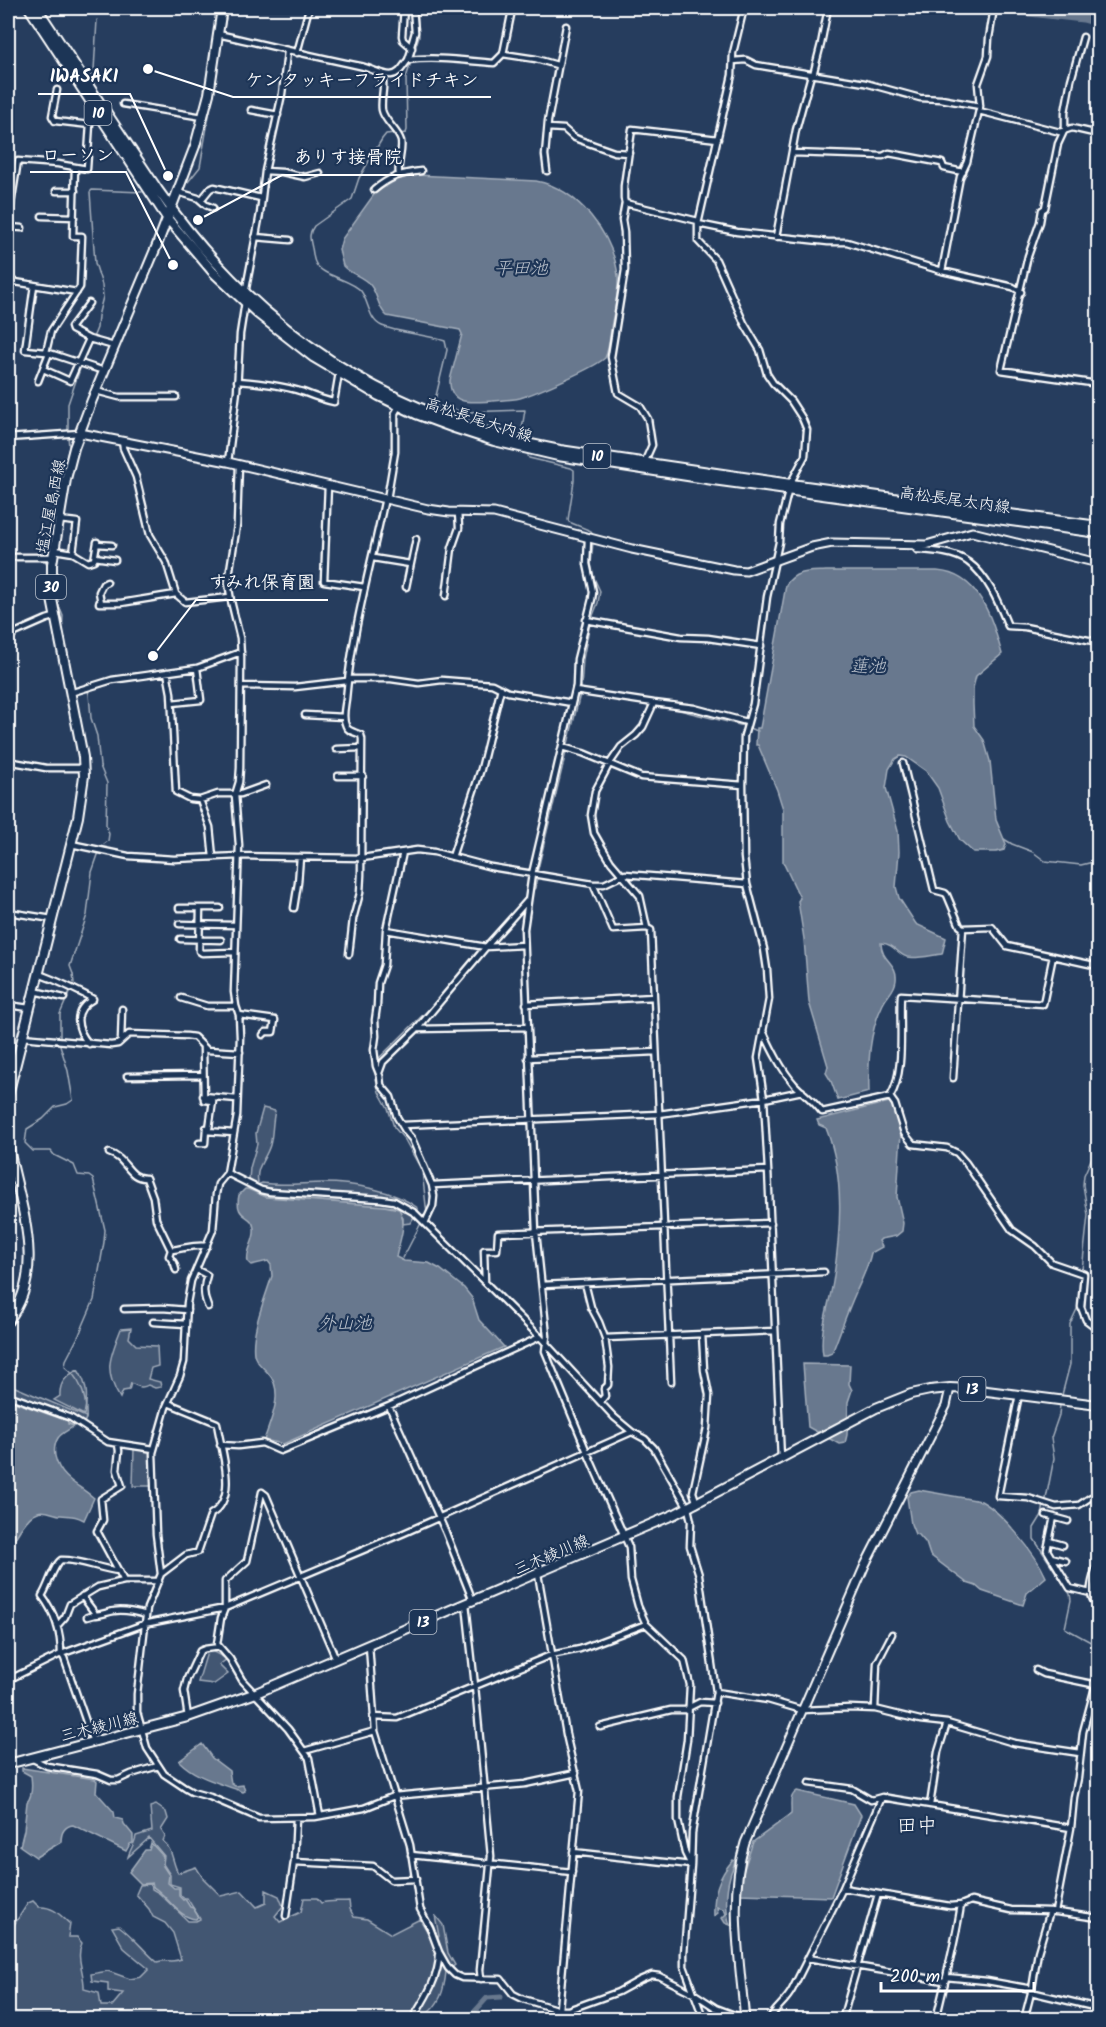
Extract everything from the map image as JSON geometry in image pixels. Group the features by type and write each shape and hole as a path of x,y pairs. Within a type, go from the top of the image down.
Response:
{"main road":[{"name":"高松長尾大内線","path":"29,8 167,218 213,272 314,357 399,406 454,428 526,449 637,469 1098,526"},
{"name":"高松長尾大内線","path":"37,8 171,209 245,298 318,352 382,391 455,422 527,444 643,466 1098,532"},
{"name":"塩江屋島西線","path":"8,1095 83,796 84,768 54,617 49,555 59,520 73,434 96,391 178,192 204,117 222,8"},
{"path":"8,1143 30,1252 28,1274 22,1296 8,1321"},
{"name":"三木綾川線","path":"8,1764 188,1717 256,1693 625,1537 697,1504 893,1400 911,1394 950,1388 972,1389 1098,1405"}],"street":[{"path":"297,53 309,8"},
{"path":"218,34 287,52 394,75 399,73 410,59 415,32 413,8 403,8 402,36 403,40 411,46"},
{"path":"744,8 732,75 698,223 698,241 716,260 744,323 760,350 767,374 791,401 807,430 805,456 790,487 780,524 753,704 746,725 743,785 744,857 747,884 764,949 769,999 758,1058 764,1099 781,1459"},
{"path":"776,237 802,106 821,44 828,8"},
{"path":"942,271 960,177 967,162 980,109 978,84 988,56 994,8"},
{"path":"410,59 430,57 495,63 503,54 512,15"},
{"path":"547,171 545,154 548,128 557,65 566,26"},
{"path":"1083,37 1069,91 1065,129 1058,144 1048,193 1028,256 1001,369 1097,384 1098,367"},
{"path":"228,462 245,298 287,52"},
{"path":"503,54 537,59 557,65"},
{"path":"733,61 746,60 756,65 888,88 890,91 920,98 940,99 1060,132 1072,128 1098,134"},
{"path":"380,72 383,78 382,111 402,145 399,174"},
{"path":"57,90 52,116 55,121 90,125"},
{"path":"123,104 204,117"},
{"path":"22,228 9,226 8,223 18,161 87,169 91,109 94,107"},
{"path":"251,110 278,115"},
{"path":"548,128 564,129 580,140 614,152 629,153"},
{"path":"643,466 652,446 648,419 640,406 618,393 611,362 626,270 622,220 632,129 718,140"},
{"path":"793,153 883,156 889,153 942,163 944,168 963,172"},
{"path":"38,381 43,369 51,331 80,287 82,236 73,236 75,167"},
{"path":"265,171 305,177 320,173"},
{"path":"374,190 386,180 399,174 421,171"},
{"path":"201,200 214,187 261,198"},
{"path":"56,191 75,191"},
{"path":"178,192 201,200 206,206 213,208"},
{"path":"625,203 737,232 847,242 942,271 1013,287 1021,292"},
{"path":"42,216 74,217"},
{"path":"255,237 290,240"},
{"path":"8,288 9,281 77,292"},
{"path":"34,285 25,350 47,353 104,371"},
{"path":"89,303 71,327 72,330 91,340 114,346"},
{"path":"43,369 70,381 81,365 91,340"},
{"path":"237,381 291,390 334,402 339,373"},
{"path":"96,391 119,397 176,397"},
{"path":"349,954 360,893 363,777 361,735 348,730 344,717 364,587 373,558 395,452 395,413 399,406"},
{"path":"8,438 73,434 122,441 239,464 428,508 494,513 632,549 734,570 746,571 812,547 832,543 913,545 941,542 959,534 972,532 1098,562"},
{"path":"122,441 136,477 150,536 166,562 176,594 185,603 230,597"},
{"path":"239,464 237,525 228,582 241,652 242,686 239,782 235,795 238,856 235,925 236,1006 239,1015 240,1052 237,1098 227,1173 219,1184 213,1230 191,1281 184,1362 154,1449 156,1534 161,1574 144,1624 137,1694 137,1712 141,1730 147,1748 164,1774 192,1792 210,1797 259,1818 320,1816 364,1808 394,1796 525,1784 576,1773"},
{"path":"328,484 324,581 364,587"},
{"path":"446,596 452,548 459,528 458,512"},
{"path":"59,520 77,522 73,554"},
{"path":"588,538 587,564 593,592 577,659 575,690 532,874 524,929 536,1232 547,1336 545,1351 586,1452 629,1547 634,1594 646,1624 684,1660 690,1685 687,1740 678,1797 678,1820 685,1853 691,1865"},
{"path":"406,587 416,539"},
{"path":"8,556 73,554 88,562 94,560 97,543 112,545"},
{"path":"913,545 917,550 954,556 968,562 979,571 999,604 1008,626 1025,627 1098,642"},
{"path":"95,557 115,560"},
{"path":"373,558 410,564"},
{"path":"107,582 103,584 99,592 100,603 121,603 176,594"},
{"path":"8,636 54,617"},
{"path":"586,620 681,637 708,638 761,646"},
{"path":"70,693 112,680 197,669 241,652"},
{"path":"172,703 201,700 197,669"},
{"path":"167,672 172,703 176,792 190,799 200,800 225,793 235,795 266,785"},
{"path":"242,686 295,687 348,680 391,679 429,683 442,680 498,685 508,692 572,703"},
{"path":"452,857 481,769 501,688"},
{"path":"575,690 653,705 694,708 730,716 746,725"},
{"path":"653,705 643,727 621,747 610,763 595,791 591,808 592,825 602,847 640,896 647,928 651,930 671,1382"},
{"path":"305,715 344,717"},
{"path":"562,747 610,763 641,777 743,785"},
{"path":"336,748 362,748"},
{"path":"8,761 46,768 84,768"},
{"path":"903,763 934,890 947,895 960,926 963,928 953,1078"},
{"path":"338,776 363,777"},
{"path":"200,800 210,828 213,857"},
{"path":"71,844 128,856 174,859 238,856 362,858 417,850 434,852 491,867 593,884 604,884 621,874 747,884"},
{"path":"403,852 386,930 384,965 378,983 374,1050 381,1085 391,1097 397,1117 412,1139 432,1185 433,1206 425,1222"},
{"path":"294,908 300,857"},
{"path":"593,884 613,930 647,928"},
{"path":"379,1073 383,1062 417,1029 528,900"},
{"path":"179,908 220,908"},
{"path":"200,908 199,951 202,953 236,951"},
{"path":"8,912 52,919"},
{"path":"179,924 235,925"},
{"path":"963,928 992,927 1007,946 1098,966"},
{"path":"386,930 486,947 524,945"},
{"path":"180,939 221,940"},
{"path":"890,1097 897,1082 899,1065 901,995 1043,1004 1053,956"},
{"path":"38,974 62,982 66,987 93,999 85,1003 78,1018 79,1027 89,1044"},
{"path":"34,991 64,998"},
{"path":"526,1004 654,997"},
{"path":"181,998 207,1006 236,1006"},
{"path":"8,1005 29,1008"},
{"path":"121,1041 122,1009"},
{"path":"239,1015 275,1020 273,1032 266,1032 263,1035"},
{"path":"417,1029 527,1027"},
{"path":"763,1031 775,1056 793,1083 812,1098 822,1113 890,1097"},
{"path":"22,1037 111,1045 121,1041 129,1034 187,1036 194,1037 203,1047 211,1051 240,1052"},
{"path":"199,1143 205,1143 206,1128 209,1128 213,1101 204,1100 203,1096 203,1047"},
{"path":"528,1058 656,1052"},
{"path":"127,1076 202,1075"},
{"path":"403,1125 659,1113 764,1099 802,1091"},
{"path":"203,1096 237,1098"},
{"path":"890,1097 895,1104 904,1133 913,1144 947,1148 957,1153 1012,1230 1035,1246 1052,1263 1084,1274 1082,1307 1086,1320 1098,1329"},
{"path":"206,1128 234,1134"},
{"path":"109,1154 120,1159 131,1174 138,1179 146,1178 153,1197 156,1219 171,1250 169,1256 176,1270"},
{"path":"432,1185 768,1170"},
{"path":"227,1173 261,1190 270,1192 394,1201 415,1213 540,1337 600,1402 632,1432 645,1439 654,1448 688,1508 691,1521 690,1546 699,1575 716,1692 692,1833 684,1966 704,2019"},
{"path":"485,1282 484,1250 497,1250 498,1233 771,1223"},
{"path":"171,1250 185,1249 195,1244 207,1246"},
{"path":"197,1270 207,1275 204,1287 208,1307"},
{"path":"542,1285 824,1272"},
{"path":"585,1283 591,1307 605,1338 609,1367 608,1385 600,1402"},
{"path":"124,1308 187,1310"},
{"path":"153,1323 186,1324"},
{"path":"605,1338 775,1331"},
{"path":"697,1504 693,1491 707,1428 709,1395 704,1370 702,1334"},
{"path":"220,1444 238,1446 262,1443 280,1451 389,1406 540,1337"},
{"path":"369,1645 375,1731 411,1855 420,1909 439,1952 454,1975 462,1978 501,1979 513,1994 559,2010 568,2010 618,1992 652,1975 666,1978 716,2008 746,2019 735,1899 739,1864 745,1843 865,1565 946,1406 950,1388"},
{"path":"8,1395 70,1418 108,1442 154,1449"},
{"path":"1019,1395 998,1496 1028,1498 1056,1507 1079,1505 1092,1497 1098,1497"},
{"path":"161,1574 186,1555 198,1552 212,1514 224,1501 226,1487 226,1463 217,1423 168,1403"},
{"path":"389,1406 439,1518 470,1602 491,1863 481,1979"},
{"path":"8,1680 61,1654 144,1624 225,1608 439,1518 632,1432"},
{"path":"118,1444 117,1470 122,1486 101,1499 103,1520 97,1532 124,1581"},
{"path":"320,1816 311,1762 288,1729 242,1680 230,1659 219,1647 217,1637 225,1608 225,1581 247,1561 262,1492 266,1495 336,1659"},
{"path":"1046,1515 1068,1521"},
{"path":"1054,1517 1047,1550 1070,1588 1090,1593"},
{"path":"1049,1541 1063,1545"},
{"path":"1051,1557 1066,1561"},
{"path":"93,1742 61,1654 61,1642 51,1608 42,1596 50,1584 58,1561 74,1560 119,1571"},
{"path":"1098,1561 1090,1593 1098,1606"},
{"path":"538,1574 550,1655 579,1791 558,2019"},
{"path":"57,1626 65,1617 70,1604 98,1587 124,1581 159,1581"},
{"path":"82,1596 93,1610 94,1615"},
{"path":"87,1617 115,1610 127,1610 146,1615"},
{"path":"373,1718 397,1718 550,1655 580,1649 646,1624"},
{"path":"874,1709 878,1663 892,1634"},
{"path":"188,1717 184,1691 187,1679 201,1651 205,1648 219,1647"},
{"path":"1036,1670 1044,1674 1097,1685"},
{"path":"1024,2019 1038,1952 1053,1912 1071,1828 1083,1732 1098,1676"},
{"path":"716,1692 768,1700 802,1710 874,1709 920,1720 946,1723 1014,1743 1080,1753"},
{"path":"600,1727 671,1710 688,1709 700,1702 715,1703"},
{"path":"930,1805 938,1752 946,1723"},
{"path":"304,1752 375,1731"},
{"path":"32,1758 47,1766 97,1774 111,1780 118,1780 158,1766"},
{"path":"809,1783 852,1789 871,1800 882,1797 1071,1828"},
{"path":"769,2019 787,2000 843,1888 882,1797"},
{"path":"286,1916 294,1862 297,1818"},
{"path":"573,1852 691,1865"},
{"path":"411,1855 572,1872"},
{"path":"294,1862 373,1866 392,1880 416,1879"},
{"path":"843,1888 950,1906 971,1901 1011,1910 1098,1917"},
{"path":"842,2019 878,1894"},
{"path":"936,2019 955,1944 961,1905"},
{"path":"412,2019 426,1998 435,1976 439,1952"},
{"path":"808,1958 945,1979 987,1981 1098,2007"}],"shaded area":[{"path":"263,1108 275,1111 270,1145 259,1167 258,1182 254,1184 249,1180 250,1168"},
{"path":"262,1183 335,1183 360,1186 397,1196 418,1208 418,1211 410,1223 403,1224 403,1217 394,1207 266,1197 248,1189"},
{"path":"131,1328 129,1338 136,1345 157,1346 158,1366 151,1368 148,1379 160,1382 161,1387 155,1388 148,1385 142,1387 131,1383 129,1390 123,1391 120,1398 111,1379 111,1356 121,1329"},
{"path":"78,1370 84,1381 86,1392 84,1415 54,1400 60,1396 64,1380"},
{"path":"8,1384 86,1417 85,1421 74,1426 47,1413 8,1400"},
{"path":"134,1449 151,1452 152,1486 133,1486"},
{"path":"208,1649 227,1659 219,1665 228,1674 214,1684 198,1682"},
{"path":"156,1805 166,1812 168,1819 161,1830 165,1836 163,1841 171,1852 178,1873 196,1867 203,1878 221,1896 242,1891 257,1907 266,1903 266,1890 279,1896 283,1906 275,1916 280,1922 301,1912 304,1898 317,1898 321,1903 349,1901 354,1917 367,1919 391,1934 420,1919 434,1943 439,1936 435,1915 443,1925 448,1953 455,1965 446,1972 444,1985 437,2002 423,2020 8,2019 8,1968 11,1967 10,1931 28,1903 33,1901 39,1907 56,1912 70,1924 68,1937 77,1937 82,1943 80,1960 84,1989 99,1993 101,2006 112,2006 123,1993 108,1991 108,1983 92,1981 91,1974 108,1971 130,1979 141,1977 149,1969 124,1948 112,1927 119,1926 157,1962 181,1959 173,1933 165,1923 153,1917 136,1894 140,1885 151,1884 152,1889 188,1921 200,1919 187,1898 180,1895 180,1887 170,1884 170,1875 163,1864 164,1856 149,1838 128,1857 136,1836 152,1831 150,1807"}],"water":[{"name":"平田池","path":"416,175 536,181 566,193 579,204 601,230 615,260 618,276 609,345 605,358 577,374 520,398 471,402 458,399 451,389 450,380 462,334 460,330 387,316 368,283 343,266 339,250 342,239 375,193 396,180"},
{"name":"蓮池","path":"826,571 937,571 952,574 964,580 982,600 994,627 1002,654 976,676 973,704 974,726 984,740 990,761 996,820 1006,844 1004,850 973,852 960,840 950,821 938,788 926,771 906,757 900,756 895,759 889,769 886,788 898,831 896,887 899,898 916,924 946,938 942,954 920,957 907,957 890,945 881,943 884,954 896,974 896,980 878,1015 872,1036 869,1058 869,1092 838,1100 826,1073 828,1066 809,1002 804,939 798,901 800,898 783,862 783,809 777,790 758,745 756,745 757,728 760,728 786,585 798,574"},
{"path":"889,1102 892,1104 901,1132 897,1197 903,1223 902,1231 896,1236 881,1239 879,1241 882,1247 871,1253 832,1353 823,1355 822,1337 836,1263 840,1204 832,1146 826,1128 819,1125 817,1120"},
{"name":"外山池","path":"245,1189 266,1197 399,1209 403,1226 396,1257 404,1261 429,1263 464,1288 472,1298 479,1320 504,1347 283,1444 264,1440 273,1415 276,1388 268,1373 256,1360 254,1345 259,1315 272,1276 271,1265 268,1261 251,1265 248,1262 254,1228 253,1223 239,1209 238,1203 239,1195"},
{"path":"803,1364 850,1365 849,1384 852,1390 848,1402 845,1443 839,1444 808,1427"},
{"path":"8,1400 68,1421 68,1424 74,1426 58,1438 55,1444 55,1456 59,1467 67,1477 94,1498 84,1520 75,1516 44,1511 34,1514 20,1530 8,1553"},
{"path":"919,1490 981,1501 1009,1524 1035,1557 1046,1577 1027,1593 1023,1605 982,1591 967,1583 930,1555 926,1543 915,1534 911,1524 907,1497 911,1492"},
{"path":"202,1744 212,1758 229,1771 231,1783 235,1786 243,1785 245,1791 201,1776 179,1761"},
{"path":"22,1768 95,1779 97,1781 96,1792 114,1812 115,1818 123,1820 133,1835 133,1843 126,1851 73,1825 64,1831 61,1842 36,1857 20,1846 32,1786 31,1776 22,1771"},
{"path":"797,1791 854,1804 861,1815 831,1897 740,1894 743,1872 753,1842 791,1814 791,1799"},
{"path":"151,1843 163,1856 163,1866 169,1875 168,1883 174,1888 179,1888 179,1896 193,1908 198,1916 196,1919 178,1911 153,1887 152,1883 141,1884 129,1872 145,1850 149,1850"},
{"path":"733,1860 735,1861 727,1894 727,1913 730,1925 722,1918 726,1914 724,1909 717,1907 718,1913 714,1916 714,1908 720,1879"}],"waterway":[{"path":"97,8 98,14"},
{"path":"224,28 228,8"},
{"path":"412,58 419,36 417,8"},
{"path":"994,8 1083,18 1098,22"},
{"path":"90,78 94,70 97,20"},
{"path":"188,182 200,167 222,41"},
{"path":"399,134 406,133 407,130 406,78 411,62"},
{"path":"395,133 386,134 382,139 359,178 352,199 312,229 310,239 314,260 323,271 350,283 361,291 378,324 445,341 447,350 435,400 438,407 466,412 525,410 521,435"},
{"path":"83,362 97,328 103,297 95,263 90,192 92,190 142,192"},
{"path":"68,431 68,404 81,366"},
{"path":"45,554 69,447 68,436"},
{"path":"528,456 574,470 568,520 591,531 593,537"},
{"path":"592,618 600,591 591,564 593,542"},
{"path":"45,559 48,569"},
{"path":"56,576 57,601 63,616 62,631"},
{"path":"581,689 583,659 590,623"},
{"path":"63,636 74,686 75,688 86,686 89,694 100,766 107,783 106,825 109,834 108,841 104,844"},
{"path":"537,873 580,694"},
{"path":"667,707 744,726"},
{"path":"748,728 758,731"},
{"path":"1004,839 1033,852 1045,861 1081,865 1098,863"},
{"path":"74,983 70,966 87,915 92,872 99,852"},
{"path":"531,892 535,888 537,877"},
{"path":"378,1062 378,1059 429,1009 486,941 526,898"},
{"path":"60,1037 60,1014 70,991"},
{"path":"60,1045 68,1071 73,1100 55,1107 43,1119 27,1129 25,1143 33,1151 51,1151 54,1155 74,1165 78,1175 89,1176 93,1179 105,1230 94,1300 66,1360 65,1367 76,1378 82,1390 86,1404 86,1419"},
{"path":"375,1073 379,1092 388,1108 394,1127 405,1140 422,1171 427,1214 424,1219"},
{"path":"1082,1270 1088,1215 1083,1185 1084,1175 1098,1144"},
{"path":"402,1260 421,1223"},
{"path":"1080,1297 1081,1279"},
{"path":"1062,1395 1070,1364 1070,1324 1078,1307"},
{"path":"1046,1499 1054,1458 1051,1438 1060,1405"},
{"path":"1044,1505 1042,1515 1034,1528 1034,1539 1070,1594 1071,1600 1065,1628 1098,1646"},
{"path":"1096,1675 1098,1666"},
{"path":"467,2020 487,1998 501,1997"}],"place":[{"name":"ケンタッキーフライドチキン","path":"148,69"},
{"name":"IWASAKI","path":"168,176"},
{"name":"ありす接骨院","path":"198,220"},
{"name":"ローソン","path":"173,265"},
{"name":"すみれ保育園","path":"153,656"}],"district":[{"name":"田中","path":"917,1825"}]}
